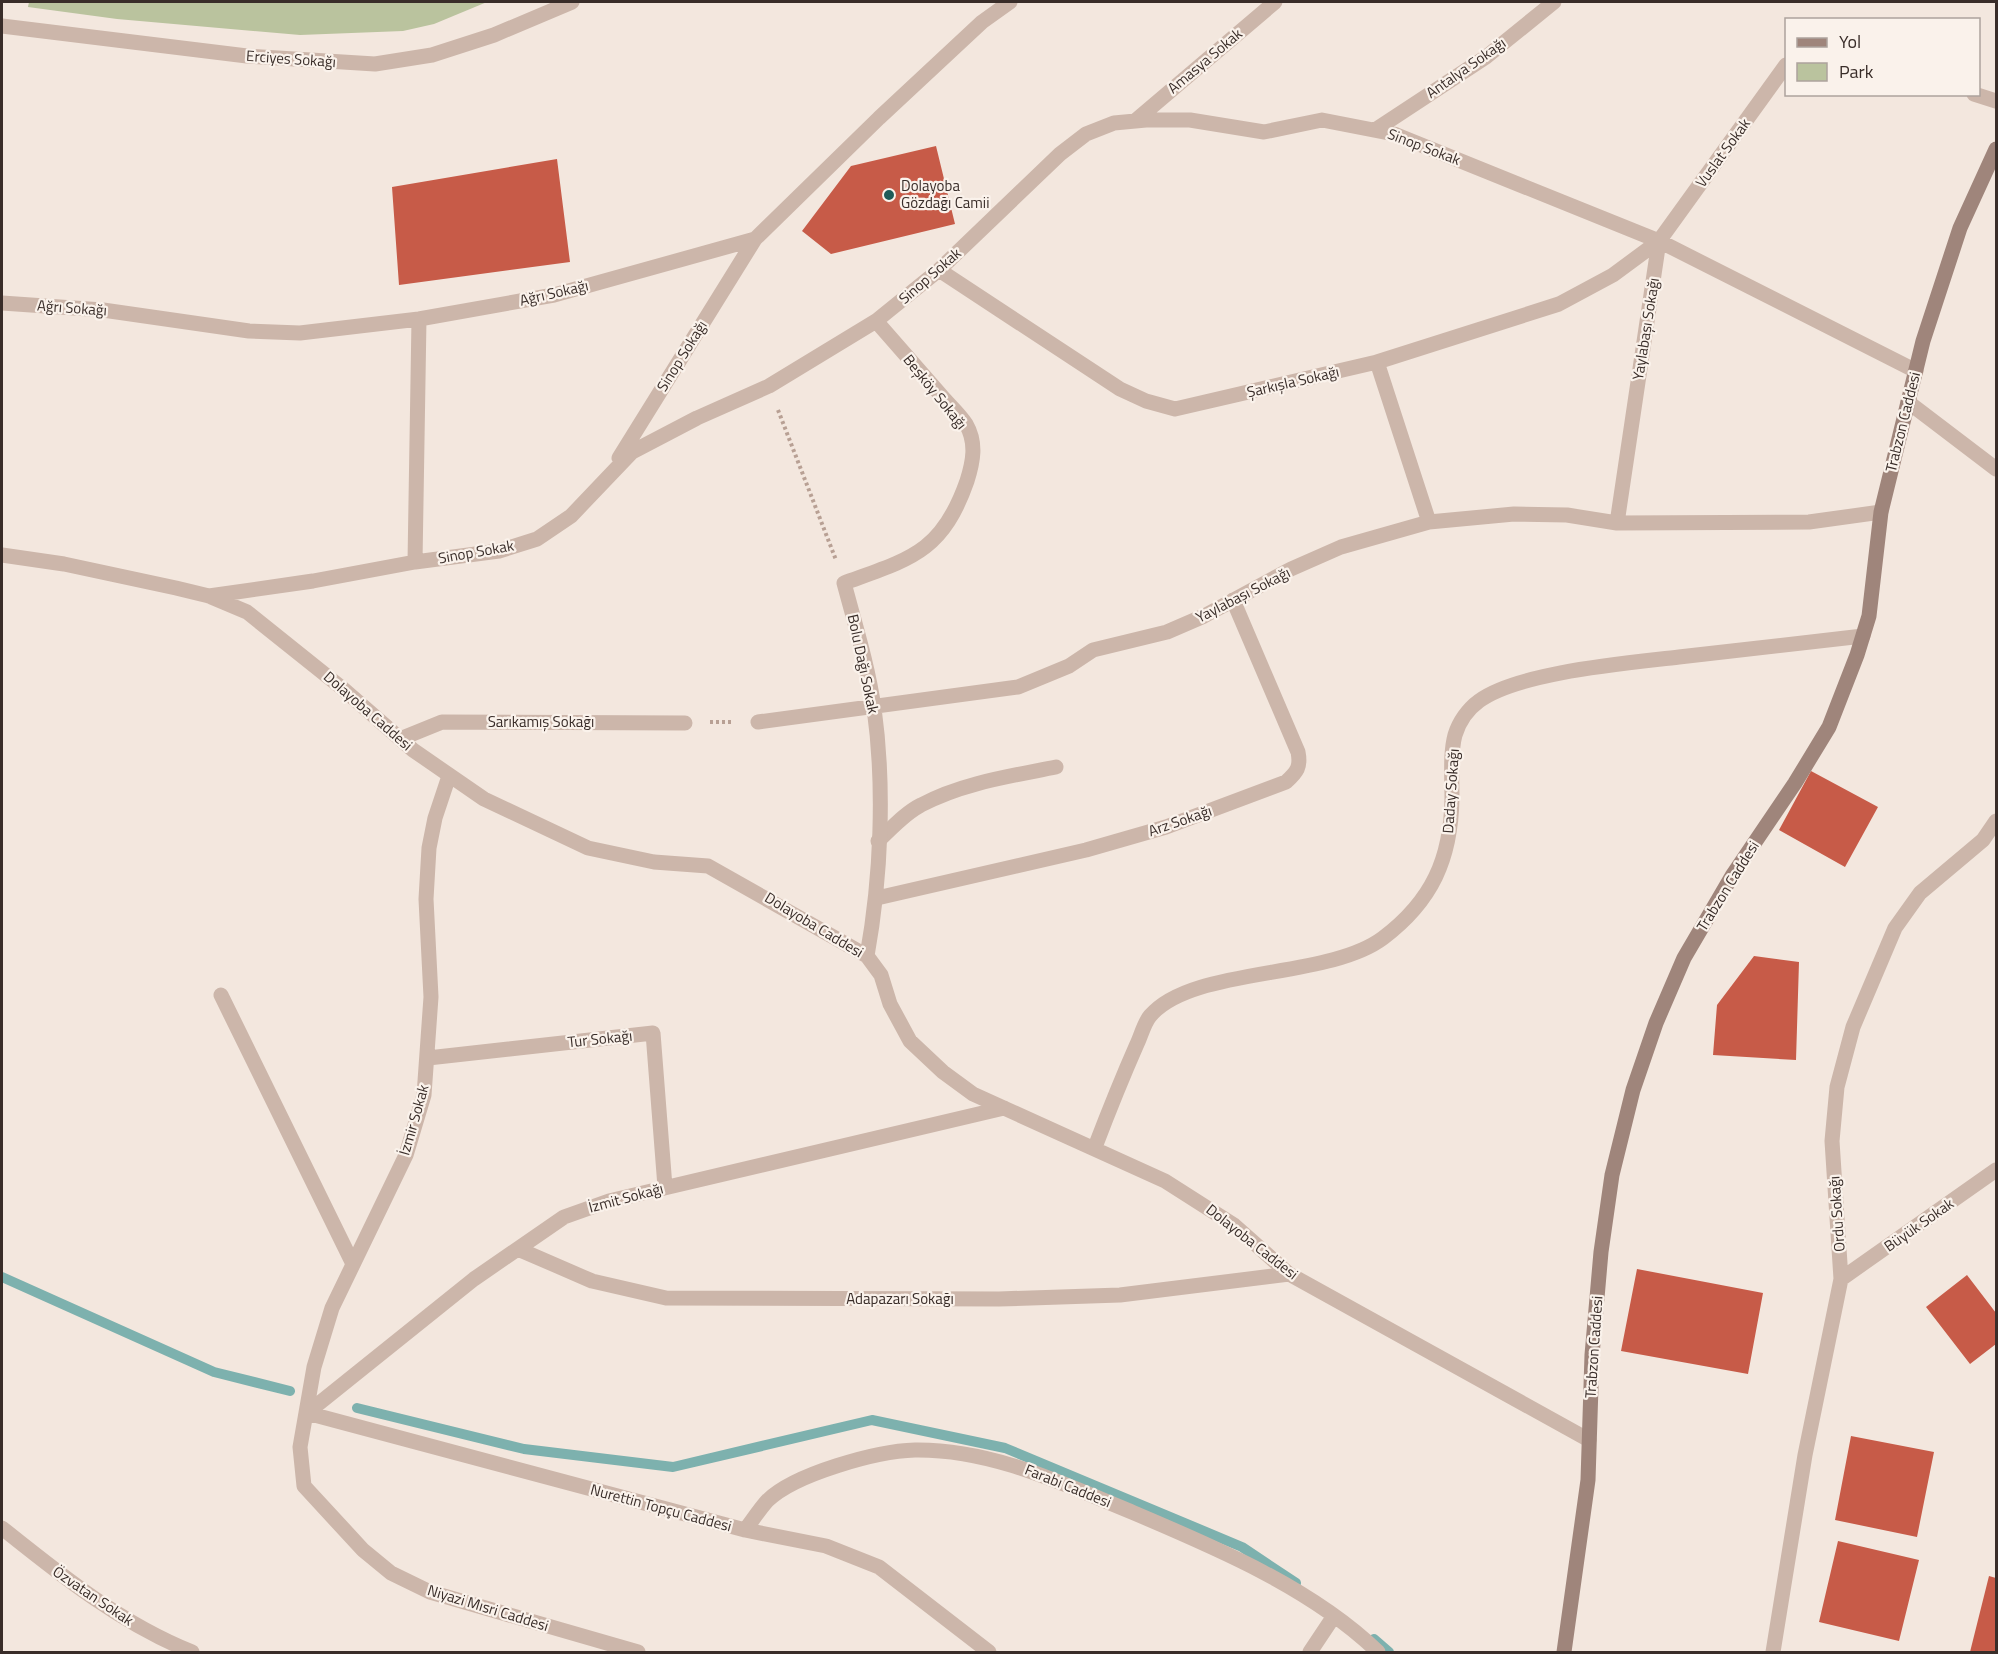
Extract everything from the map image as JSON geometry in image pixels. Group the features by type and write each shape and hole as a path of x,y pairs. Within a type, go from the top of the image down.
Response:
{"street":[{"name":"Erciyes Sokağı","path":"2,27 247,56 375,64 432,55 494,35 572,2"},
{"name":"Ağrı Sokağı","path":"2,303 103,310 259,331 300,333 419,319 554,295 755,239 982,22 1010,2"},
{"name":"Amasya Sokak","path":"1135,121 1275,2"},
{"name":"Antalya Sokağı","path":"1376,130 1486,57 1554,2"},
{"name":"Vuslat Sokak","path":"1659,241 1785,66"},
{"path":"1980,96 1996,101"},
{"name":"Sinop Sokak","path":"209,596 313,581 415,562 499,551 537,539 571,516 632,452 697,418 769,386 876,321 939,270 1060,154 1086,134 1114,123 1190,120 1264,132 1322,120 1394,134 1659,241 1916,371"},
{"name":"Trabzon Caddesi","path":"1564,1653 1588,1480 1592,1355 1601,1252 1612,1174 1636,1079 1656,1023 1684,958 1732,876 1795,783 1829,727 1869,616 1881,512 1916,371 1960,228 1996,148"},
{"name":"Sinop Sokağı","path":"609,474 755,239"},
{"name":"Şarkışla Sokağı","path":"939,270 1120,389 1146,401 1175,409 1377,362 1559,304 1613,275 1659,241"},
{"name":"Yaylabaşı Sokağı","path":"1617,523 1659,241"},
{"path":"415,562 419,319"},
{"name":"Beşköy Sokağı","path":"844,583 898,564 922,551 940,533 957,511 969,474 974,446 966,424 876,321"},
{"path":"1377,362 1429,522"},
{"path":"1908,402 1996,469"},
{"name":"Yaylabaşı Sokağı","path":"758,722 1018,687 1069,666 1093,650 1167,632 1291,569 1341,547 1429,522 1514,514 1567,515 1617,523 1809,522 1881,512"},
{"name":"Dolayoba Caddesi","path":"2,555 106,572 209,596 247,612 323,672 400,739 484,799 588,848 654,862 708,866 867,956 881,975 890,1004 910,1041 943,1072 973,1094 1165,1180 1233,1225 1289,1274 1589,1440"},
{"name":"Bolu Dağı Sokak","path":"844,583 874,707 879,762 877,898 867,956"},
{"name":"Arz Sokağı","path":"877,898 1097,847 1166,827 1286,782 1297,772 1300,763 1298,752 1233,600"},
{"name":"Daday Sokağı","path":"1095,1147 1149,1017 1167,1001 1228,981 1333,960 1375,944 1402,924 1421,903 1438,875 1447,840 1452,809 1454,736 1462,718 1479,700 1534,680 1586,669 1863,636"},
{"name":"Sarıkamış Sokağı","path":"400,739 442,722 685,723"},
{"path":"878,841 919,805 947,793 979,783 1056,767"},
{"name":"İzmir Sokak","path":"307,1413 315,1367 333,1308 352,1262 406,1155 424,1095 430,997 426,898 429,848 435,818 449,776"},
{"name":"Ordu Sokağı","path":"1773,1653 1805,1455 1841,1279 1832,1141 1837,1087 1853,1027 1894,928 1920,893 1990,841 1996,821"},
{"path":"221,995 352,1262"},
{"name":"Tur Sokağı","path":"428,1058 653,1033 665,1187"},
{"name":"İzmit Sokağı","path":"307,1413 474,1279 564,1217 609,1201 665,1187 1004,1108"},
{"name":"Büyük Sokak","path":"1841,1279 1996,1170"},
{"name":"Adapazarı Sokağı","path":"518,1249 592,1281 666,1298 999,1299 1098,1296 1289,1274"},
{"name":"Nurettin Topçu Caddesi","path":"307,1413 745,1530 826,1546 879,1567 989,1653"},
{"name":"Niyazi Mısri Caddesi","path":"307,1413 300,1448 304,1486 363,1550 391,1573 430,1592 638,1653"},
{"name":"Farabi Caddesi","path":"745,1530 768,1500 808,1475 865,1459 913,1450 954,1452 1012,1464 1189,1536 1251,1567 1334,1616 1378,1653"},
{"name":"Özvatan Sokak","path":"3,1531 103,1607 161,1640 192,1653"},
{"path":"1310,1653 1334,1616"}],"path":[{"path":"769,386 844,583"},
{"path":"685,723 758,722"}],"green space":[{"path":"29,2 487,2 434,24 403,31 300,35 117,19 28,7"}],"building":[{"name":"Dolayoba Gözdağı Camii","path":"936,146 955,224 831,254 802,231 851,166"},
{"path":"557,159 570,262 399,285 392,187"},
{"path":"1811,771 1878,807 1845,867 1779,830"},
{"path":"1754,956 1799,962 1796,1060 1713,1055 1717,1005"},
{"path":"1637,1269 1763,1293 1748,1374 1621,1351"},
{"path":"1967,1275 1996,1313 1996,1344 1970,1364 1926,1307"},
{"path":"1851,1436 1934,1452 1917,1537 1835,1520"},
{"path":"1838,1541 1919,1560 1899,1641 1819,1622"},
{"path":"1989,1576 1996,1578 1996,1652 1970,1652"}],"waterway":[{"path":"2,1277 214,1372 290,1391"},
{"path":"357,1408 524,1449 673,1467 872,1420 1005,1448 1242,1547 1296,1583"},
{"path":"1374,1639 1389,1652"}],"place":[{"name":"Dolayoba Gözdağı Camii","path":"889,195"}]}
